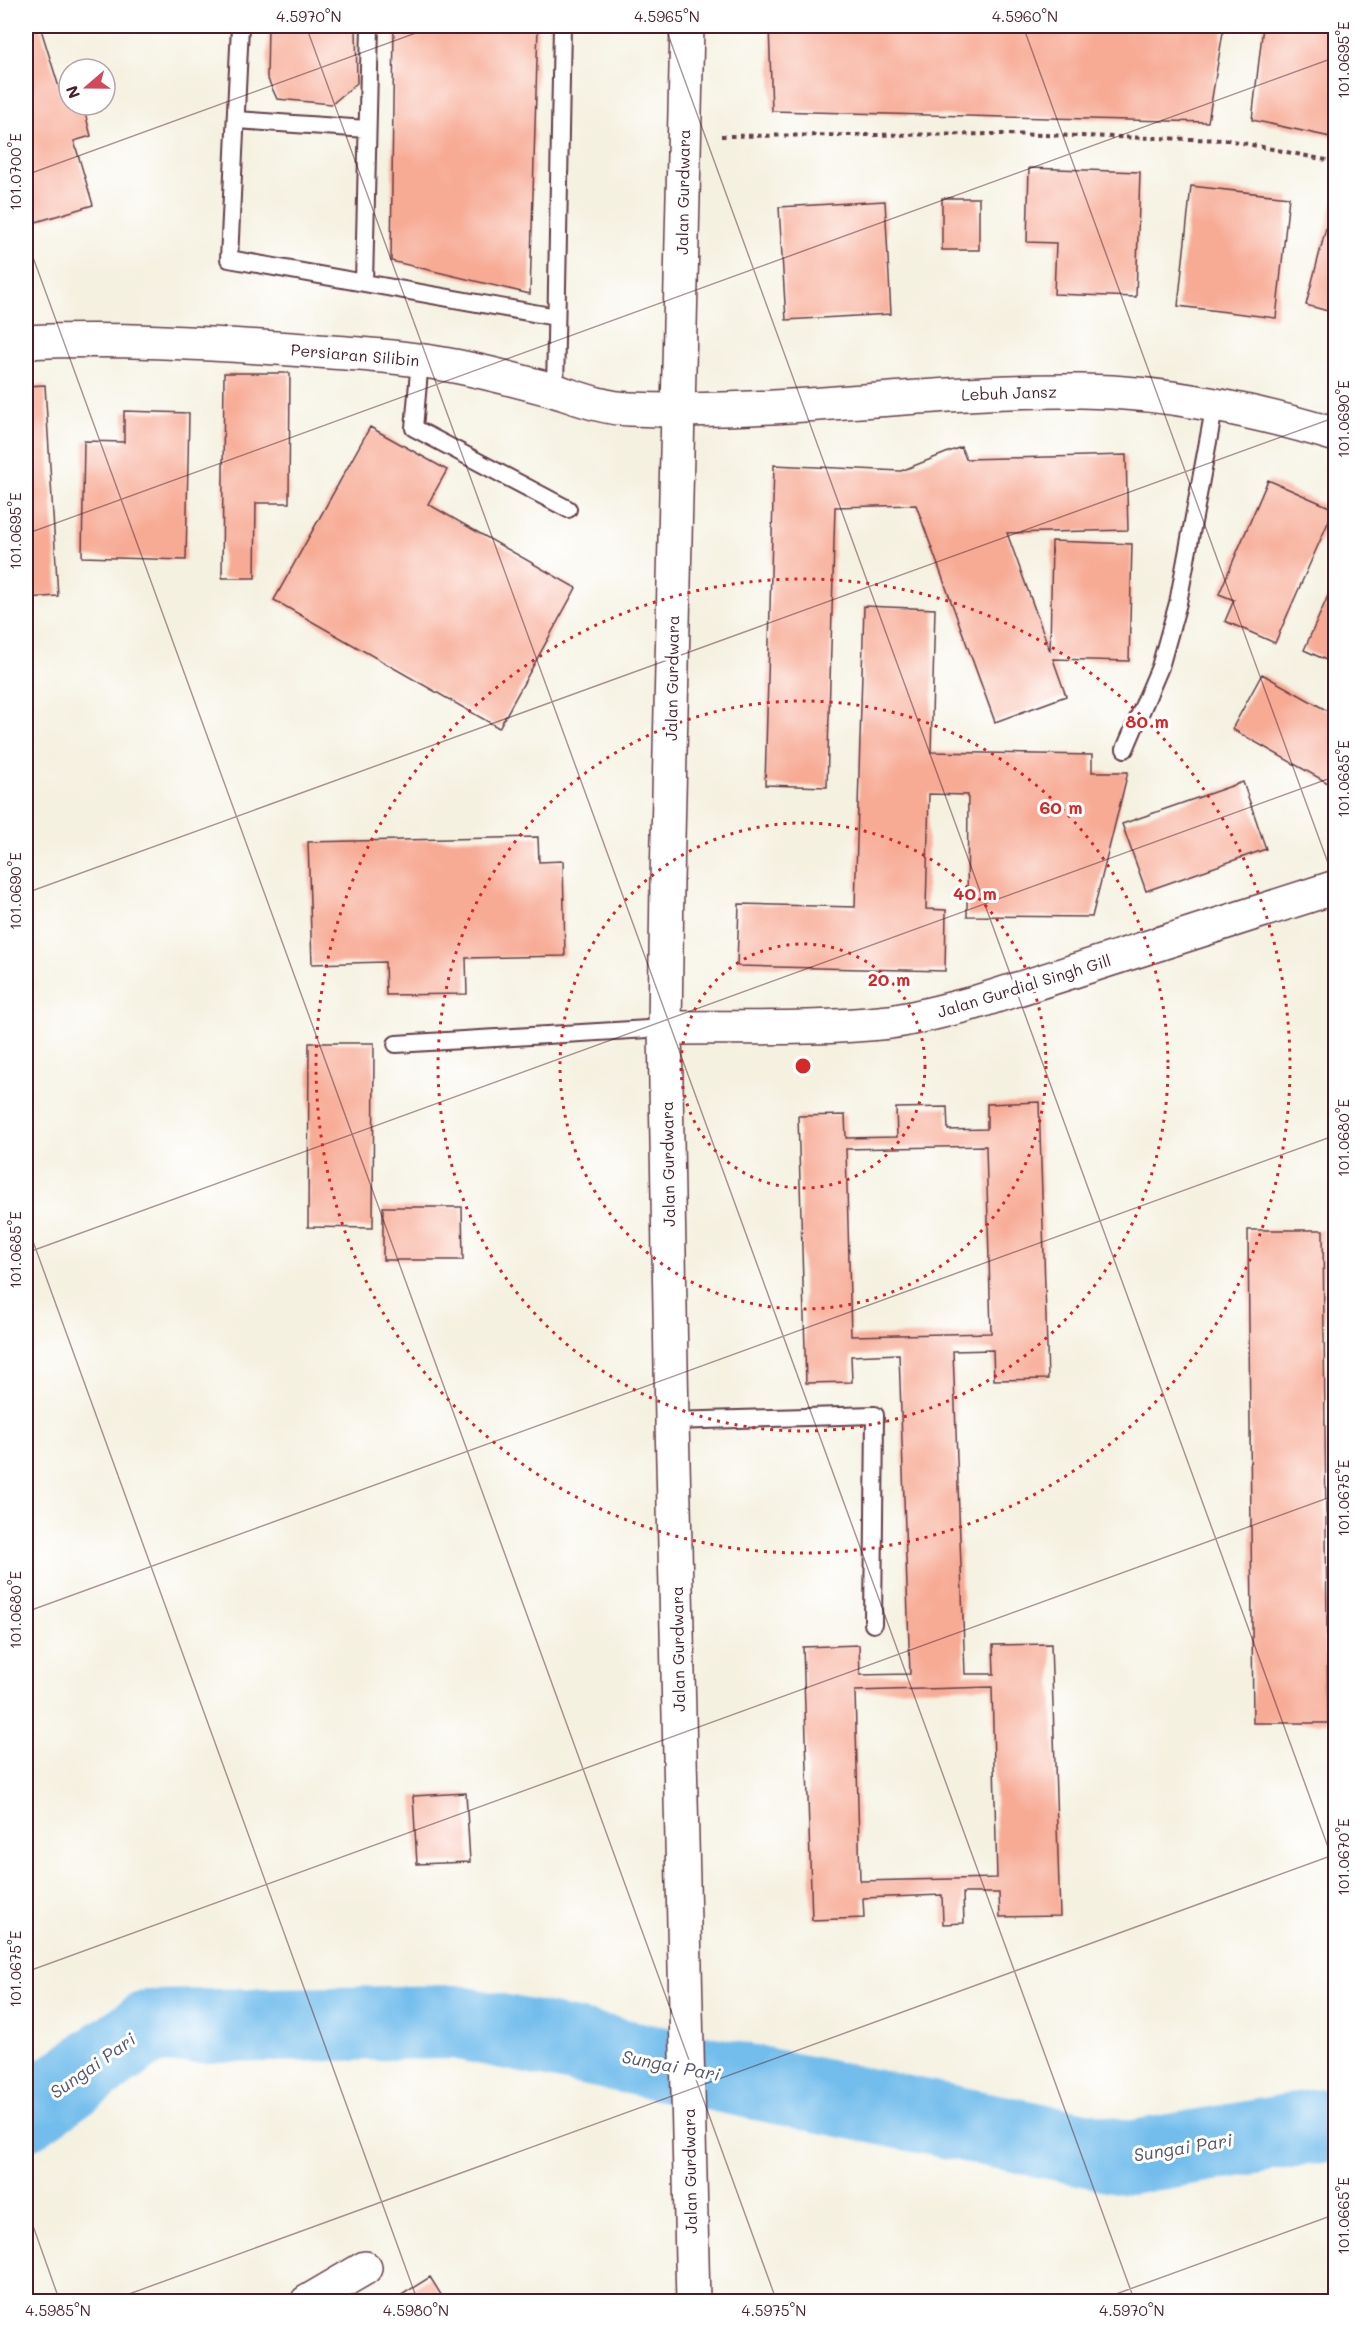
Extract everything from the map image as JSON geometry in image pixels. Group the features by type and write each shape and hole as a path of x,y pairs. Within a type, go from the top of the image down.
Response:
{"street":[{"name":"Jalan Gurdwara","path":"687,26 665,1028 693,2301"},
{"name":"Persiaran Silibin","path":"26,342 199,342 420,360 482,371 591,403 625,409 678,410"},
{"name":"Lebuh Jansz","path":"678,410 869,402 999,393 1083,391 1156,396 1215,404 1279,418 1335,435"},
{"name":"Jalan Gurdial Singh Gill","path":"665,1028 840,1025 890,1022 929,1014 974,1003 1335,887"},
{"path":"307,2301 365,2268"}],"lane":[{"path":"240,26 229,259 556,317"},
{"path":"364,283 370,26"},
{"path":"555,391 562,26"},
{"path":"236,120 367,129"},
{"path":"420,360 414,428 568,509"},
{"path":"1125,749 1160,667 1179,603 1215,404"},
{"path":"396,1044 665,1028"},
{"path":"672,1421 874,1415 873,1624"}],"path":[{"path":"685,136 1004,134 1228,140 1335,162"}],"building":[{"path":"26,26 40,26 57,81 57,117 86,117 91,136 74,141 93,205 26,225"},
{"path":"268,26 356,26 357,83 332,104 277,99 267,77"},
{"path":"394,26 538,26 530,294 391,261"},
{"path":"769,26 1224,26 1208,122 772,111"},
{"path":"1263,26 1335,26 1335,138 1252,120"},
{"path":"1029,168 1140,172 1136,297 1054,294 1056,243 1027,242"},
{"path":"1191,186 1289,197 1276,318 1178,306"},
{"path":"942,198 979,198 979,250 942,250"},
{"path":"885,201 891,314 786,320 779,207"},
{"path":"1332,205 1335,206 1335,313 1306,305"},
{"path":"224,373 290,373 289,503 256,503 255,578 222,578"},
{"path":"45,385 58,596 26,598 26,386"},
{"path":"124,411 189,413 186,560 82,557 84,441 124,442"},
{"path":"370,427 447,470 428,504 576,588 499,728 274,600"},
{"path":"961,447 966,459 1126,455 1128,530 1007,533 1050,651 1052,541 1132,544 1129,661 1053,659 1066,696 995,722 916,505 835,507 827,787 765,785 774,465 901,471"},
{"path":"1268,480 1334,509 1275,643 1225,621 1234,600 1219,594"},
{"path":"1335,580 1335,664 1304,650"},
{"path":"864,606 935,609 931,752 1092,755 1092,772 1128,772 1092,917 967,916 968,795 929,794 926,909 946,910 945,971 737,966 739,904 855,907"},
{"path":"1262,674 1335,715 1335,787 1232,729"},
{"path":"1243,782 1266,849 1146,891 1122,824"},
{"path":"538,837 539,862 563,861 565,956 466,958 467,994 386,995 385,962 312,964 308,842"},
{"path":"309,1043 374,1043 373,1228 308,1227"},
{"path":"1039,1102 1048,1379 994,1380 993,1350 953,1351 965,1674 994,1674 993,1645 1051,1644 1060,1916 1000,1917 999,1893 963,1893 964,1923 943,1924 942,1895 863,1898 864,1918 812,1920 803,1647 859,1645 860,1675 910,1674 899,1354 851,1356 852,1382 806,1383 798,1116 845,1115 846,1138 897,1137 896,1108 947,1107 948,1130 987,1129 987,1104","holes":["986,1146 991,1333 851,1336 846,1149","992,1687 997,1878 860,1881 855,1691"]},
{"path":"383,1207 462,1207 463,1260 383,1260"},
{"path":"1248,1230 1323,1230 1328,1723 1253,1723"},
{"path":"466,1793 470,1862 417,1864 413,1796"},
{"path":"430,2277 445,2301 392,2301"}],"waterway":[{"name":"Sungai Pari","path":"26,2113 149,2027 455,2022 1129,2158 1336,2123"}]}
